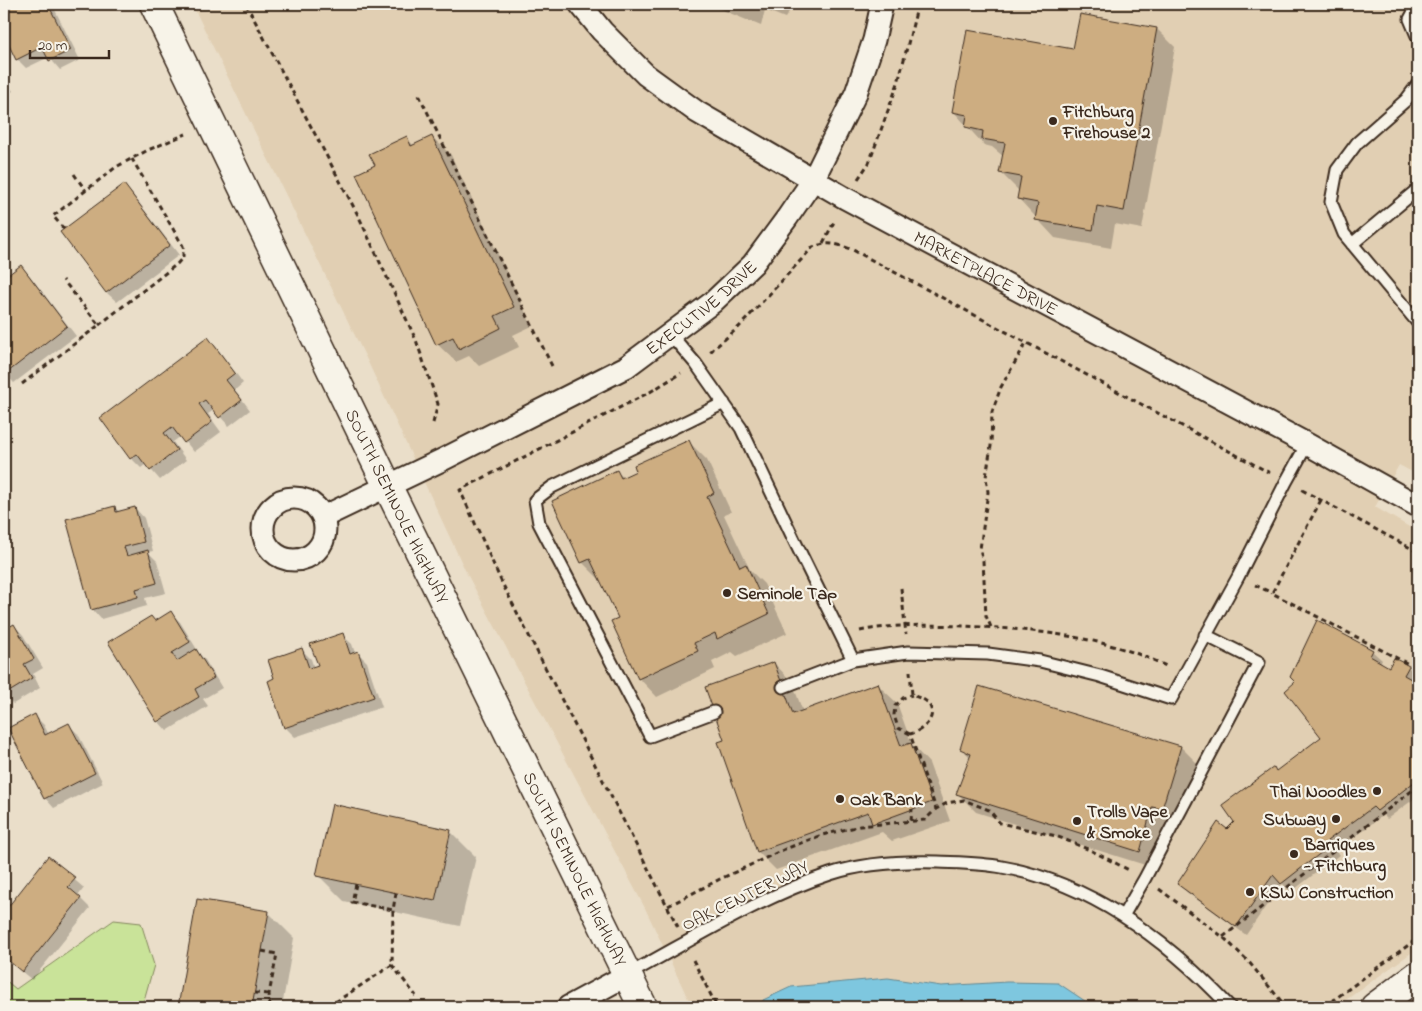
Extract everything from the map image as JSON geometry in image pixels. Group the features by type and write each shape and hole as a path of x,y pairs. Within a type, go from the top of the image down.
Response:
{"street":[{"name":"SOUTH SEMINOLE HIGHWAY","path":"154,4 643,1007"},
{"name":"MARKETPLACE DRIVE","path":"580,4 602,31 646,76 697,112 845,198 1307,444 1418,506"},
{"name":"EXECUTIVE DRIVE","path":"323,517 444,459 626,367 713,302 753,264 813,180 856,93 874,40 882,4"},
{"path":"568,1007 627,974"},
{"path":"1375,1007 1418,975"}],"lane":[{"path":"1418,4 1410,19 1418,38"},
{"path":"1418,84 1406,100 1357,143 1338,170 1331,202 1344,234 1418,323"},
{"path":"1352,244 1418,189"},
{"path":"671,335 696,364 741,428 853,660"},
{"path":"714,712 650,736 539,522 535,500 552,487 724,403"},
{"path":"783,687 853,660 908,652 963,653 1040,661 1100,676 1171,699 1238,577 1307,444"},
{"path":"1123,916 1259,662 1205,636"},
{"name":"OAK CENTER WAY","path":"627,974 798,885 832,873 869,865 919,861 967,863 1002,867 1036,875 1072,888 1123,916 1152,936 1201,977 1230,1007"}],"path":[{"path":"246,4 359,217 416,340 438,404 433,423"},
{"path":"823,243 845,198 869,163 898,82 918,4"},
{"path":"419,95 552,366"},
{"path":"64,229 53,216 116,167 212,123"},
{"path":"22,384 177,264 183,257 183,246 132,159"},
{"path":"74,174 86,191"},
{"path":"678,926 502,583 460,490 650,392 696,364 739,327 813,247 823,243 833,243 853,250 1418,552"},
{"path":"63,280 99,325"},
{"path":"991,627 986,616 984,560 980,549 988,492 986,477 991,446 992,412 1001,387 1026,343"},
{"path":"1320,500 1272,593 1418,669"},
{"path":"901,588 912,695"},
{"path":"912,695 926,701 932,710 930,722 919,732 910,734 898,728 894,716 895,706 903,698 912,695"},
{"path":"910,734 936,809"},
{"path":"1223,937 1418,786"},
{"path":"911,821 912,809"},
{"path":"356,884 352,902 393,910"},
{"path":"396,893 393,910 392,965 416,996"},
{"path":"1324,1007 1418,938"},
{"path":"262,951 277,954 269,994 270,1007"},
{"path":"693,959 717,1007"},
{"path":"328,1007 392,965"},
{"path":"254,993 269,994"}],"shaded area":[{"path":"192,4 1418,4 1418,475 1399,465 1375,507 1418,532 1418,948 1336,1007 692,1007 645,908 467,574 368,362"}],"green space":[{"path":"114,920 141,923 154,965 142,1007 4,1007 4,979 16,989"}],"water":[{"path":"888,978 941,986 1007,982 1058,983 1094,1007 762,1007 763,1000 791,987"}],"building":[{"path":"4,4 48,4 71,50 49,61 42,47 16,60 4,35"},
{"name":"Fitchburg Firehouse 2","path":"1080,14 1157,28 1124,211 1097,206 1093,230 1035,220 1038,203 1017,199 1021,177 999,173 1005,143 982,139 983,131 965,127 967,115 952,112 967,30 1073,49"},
{"path":"407,136 411,146 432,136 514,307 495,316 501,328 459,349 453,337 436,345 356,174 375,165 369,154"},
{"path":"124,184 170,245 106,293 60,232"},
{"path":"21,265 67,326 4,375 4,278"},
{"path":"208,337 235,373 226,380 242,400 219,418 205,400 199,404 212,422 184,443 172,427 164,433 177,450 150,471 137,454 130,459 100,418"},
{"path":"689,440 714,493 707,497 740,567 746,564 769,614 717,639 715,633 694,643 698,651 638,679 611,621 618,618 590,559 581,563 552,501 617,470 621,478 636,471 634,465"},
{"path":"115,506 116,512 135,507 144,542 124,547 127,556 148,550 157,583 136,589 138,597 91,610 66,519"},
{"path":"171,611 190,642 172,653 177,661 196,649 214,678 195,689 199,697 157,722 108,642 151,616 155,621"},
{"path":"1317,620 1373,650 1370,656 1389,667 1394,658 1409,666 1404,675 1418,683 1418,779 1377,811 1373,807 1327,841 1331,845 1281,884 1273,875 1236,927 1177,884 1218,822 1227,829 1234,822 1222,805 1274,767 1276,771 1321,737 1285,691 1295,682 1290,677"},
{"path":"14,624 34,659 24,664 32,678 4,695 4,630"},
{"path":"343,633 350,654 358,651 374,697 284,728 268,681 274,678 268,660 302,648 309,668 318,665 310,644"},
{"path":"774,662 793,714 878,683 901,746 911,743 932,802 872,824 868,812 757,852 718,742 724,740 705,687"},
{"path":"979,686 1181,746 1162,809 1152,807 1140,852 956,794 971,754 960,749"},
{"path":"35,714 45,735 69,723 95,773 44,799 8,728"},
{"path":"332,804 451,830 435,901 316,876"},
{"path":"48,856 76,878 68,887 81,898 22,972 4,957 4,912"},
{"path":"197,899 269,911 252,1007 178,1007"}],"place":[{"name":"Fitchburg Firehouse 2","path":"1053,121"},
{"name":"Seminole Tap","path":"727,593"},
{"name":"Thai Noodles","path":"1377,791"},
{"name":"Oak Bank","path":"840,799"},
{"name":"Subway","path":"1336,819"},
{"name":"Trolls Vape & Smoke","path":"1077,821"},
{"name":"Barriques - Fitchburg","path":"1294,854"},
{"name":"KSW Construction","path":"1250,892"}]}
